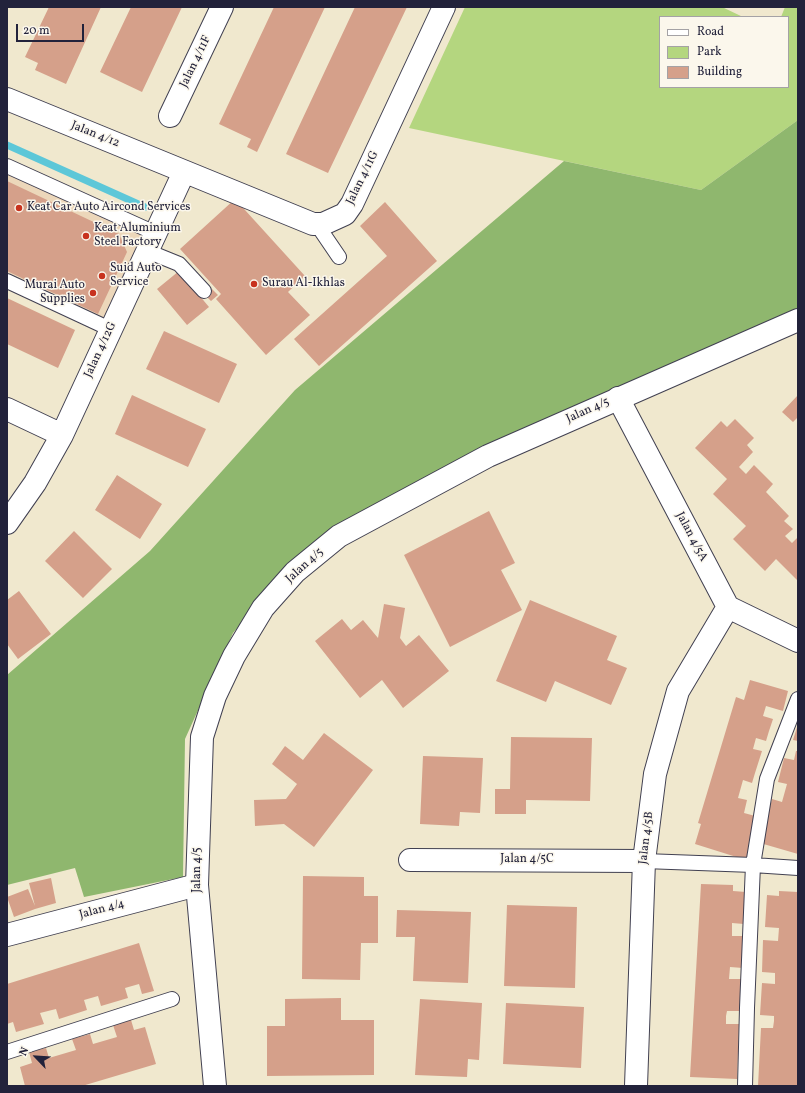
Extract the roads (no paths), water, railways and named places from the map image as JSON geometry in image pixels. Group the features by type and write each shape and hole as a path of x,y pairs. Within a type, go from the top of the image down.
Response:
{"street":[{"name":"Jalan 4/11F","path":"170,116 222,7"},
{"name":"Jalan 4/11G","path":"323,224 345,214 352,204 444,7"},
{"name":"Jalan 4/12","path":"7,99 184,172"},
{"path":"184,172 313,224 323,224"},
{"name":"Jalan 4/12G","path":"7,523 35,483 62,435 184,172"},
{"name":"Jalan 4/5","path":"215,1086 197,885 202,737 215,696 227,669 263,608 295,572 339,536 488,456 798,320"},
{"name":"Jalan 4/5A","path":"618,398 728,607"},
{"path":"7,409 62,435"},
{"path":"728,607 798,641"},
{"name":"Jalan 4/5B","path":"636,1086 644,861 655,774 678,690 728,607"},
{"name":"Jalan 4/5C","path":"410,860 644,861"},
{"name":"Jalan 4/4","path":"7,935 197,885"}],"lane":[{"path":"7,166 151,242 179,264 204,291"},
{"path":"323,224 322,232 339,257"},
{"path":"7,281 110,329"},
{"path":"745,1086 753,865 767,779 798,699"},
{"path":"644,861 798,868"},
{"path":"7,1052 172,999"}],"waterway":[{"path":"7,145 145,207"}],"place":[{"name":"Keat Car Auto Aircond Services","path":"19,208"},
{"name":"Keat Aluminium Steel Factory","path":"86,236"},
{"name":"Suid Auto Service","path":"102,276"},
{"name":"Surau Al-Ikhlas","path":"254,284"},
{"name":"Murai Auto Supplies","path":"93,293"}]}
